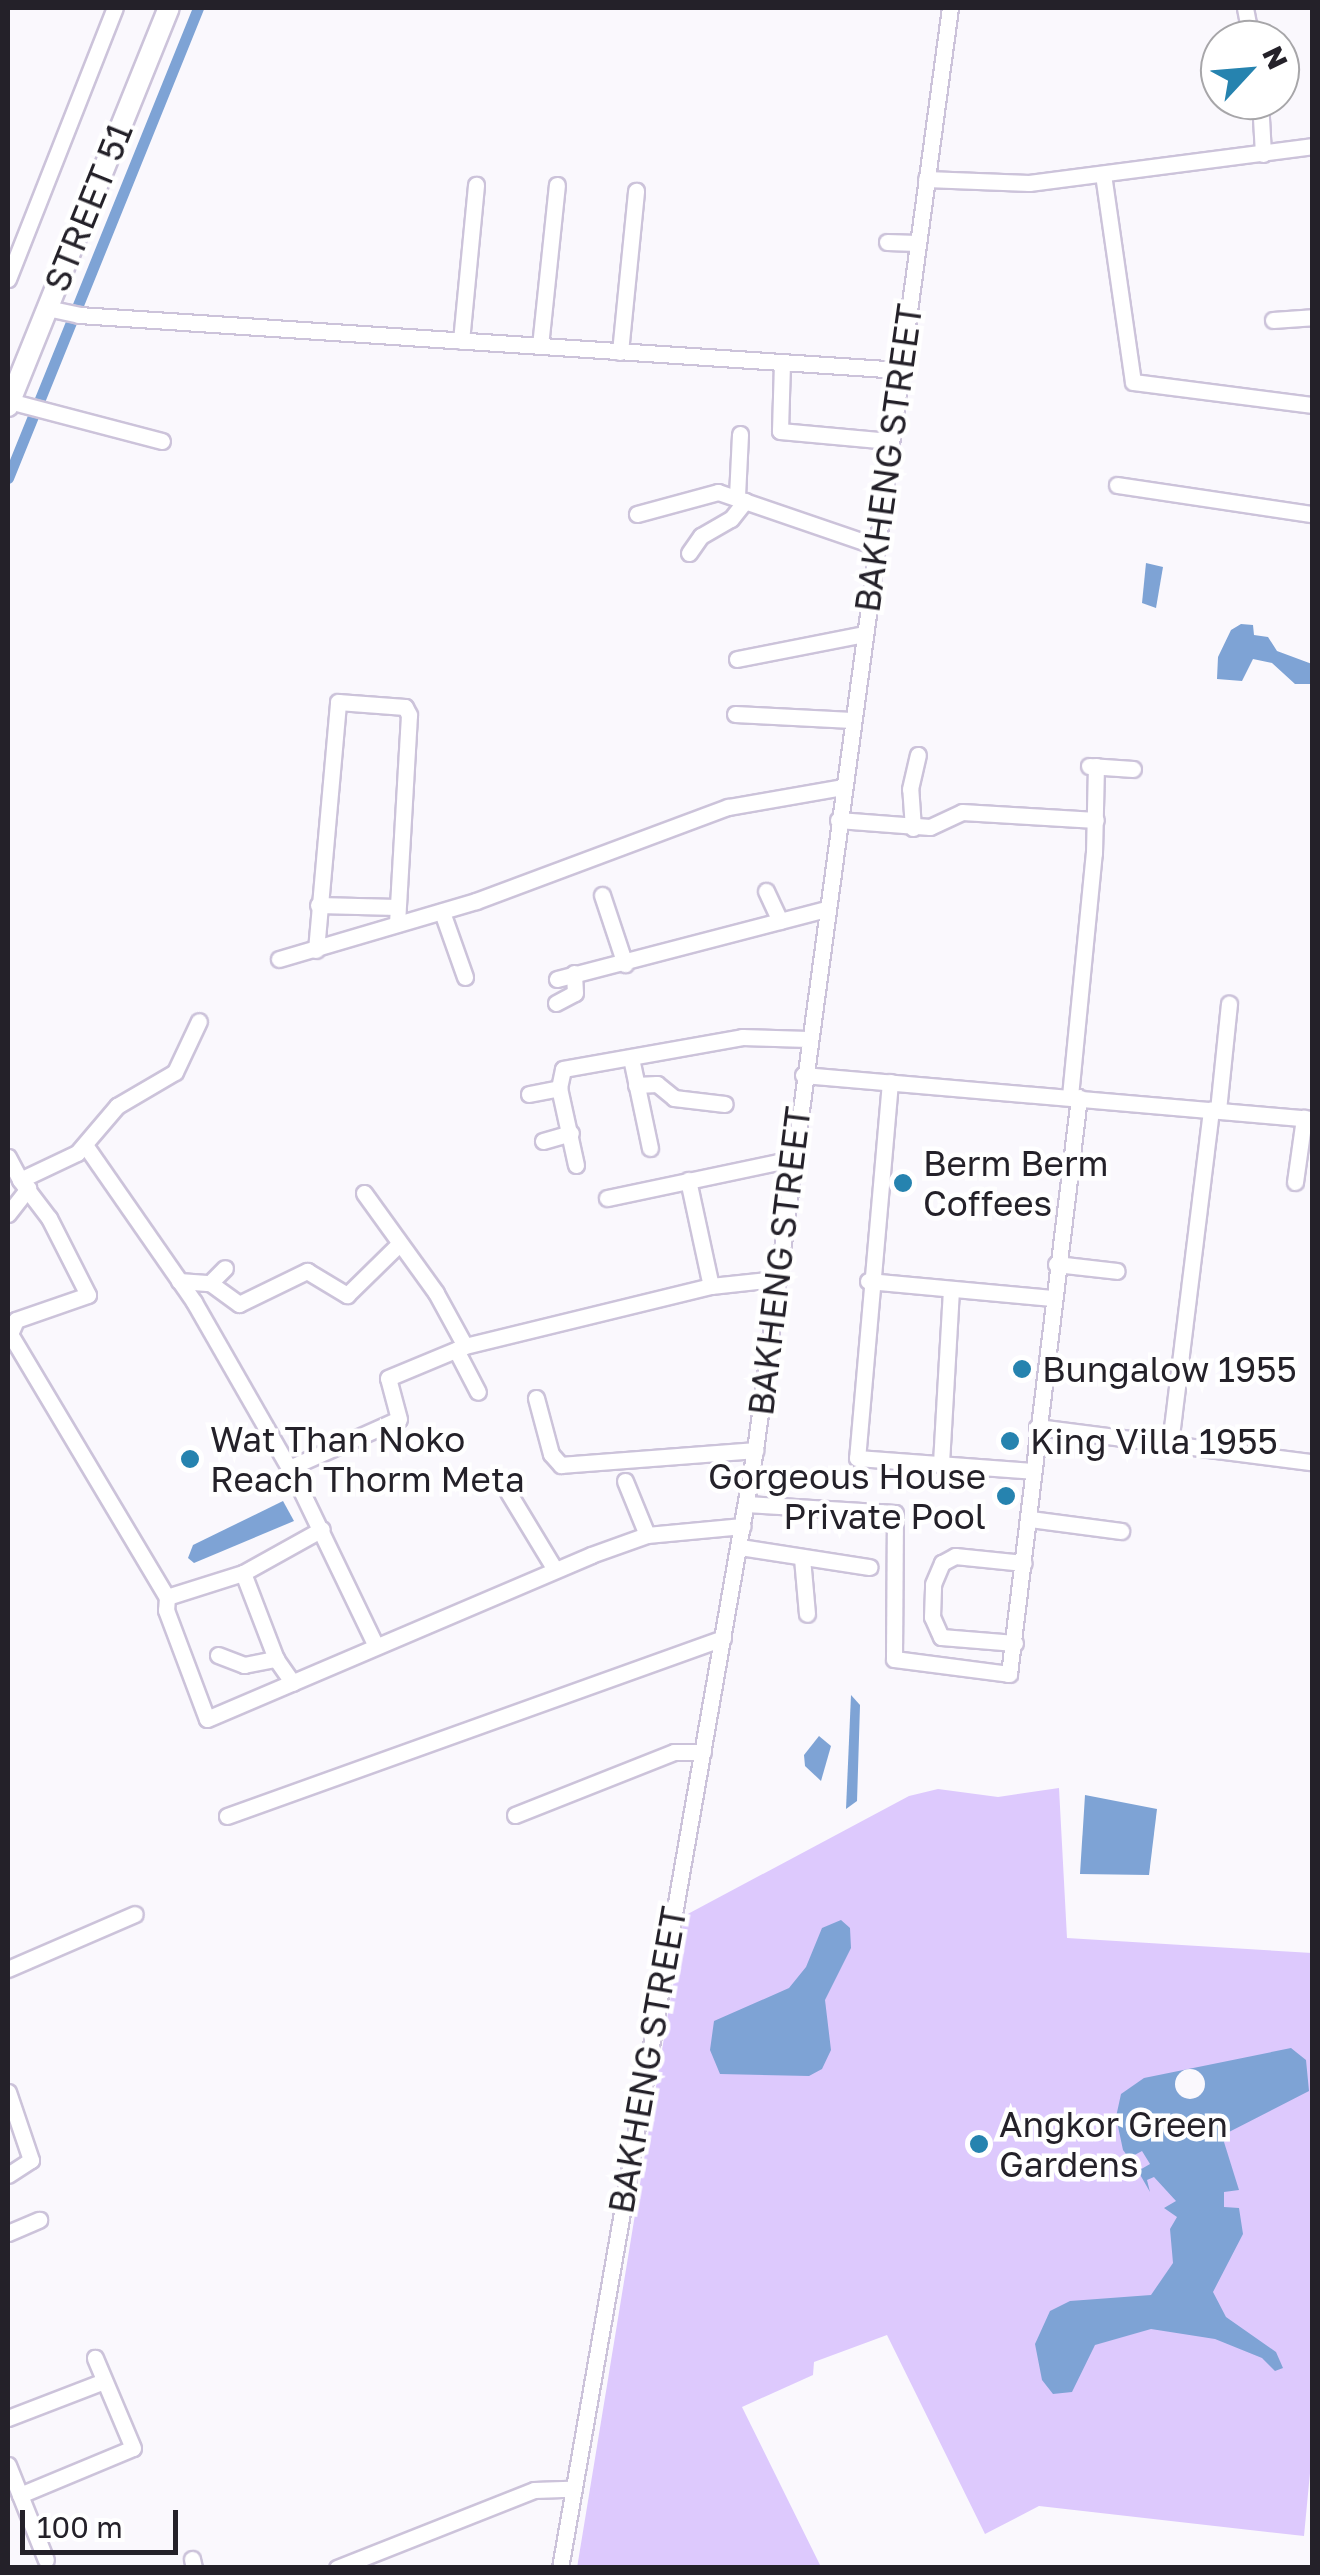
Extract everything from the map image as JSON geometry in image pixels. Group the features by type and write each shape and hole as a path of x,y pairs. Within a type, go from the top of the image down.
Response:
{"main road":[{"name":"STREET 51","path":"18,407 169,8"}],"street":[{"path":"8,279 115,8"},
{"name":"BAKHENG STREET","path":"560,2568 570,2488 740,1547 950,8"},
{"path":"1261,120 1263,154"},
{"path":"926,179 1008,184 1312,146"},
{"path":"1103,174 1133,382 1312,405"},
{"path":"461,341 476,185"},
{"path":"540,346 557,185"},
{"path":"620,352 636,191"},
{"path":"887,242 917,243"},
{"path":"53,309 78,316 900,370"},
{"path":"1273,320 1312,317"},
{"path":"782,363 780,431 890,440"},
{"path":"18,407 162,440"},
{"path":"689,553 700,536 731,520 741,499 740,434"},
{"path":"1117,485 1312,514"},
{"path":"637,514 711,492 876,546"},
{"path":"737,658 864,634"},
{"path":"316,950 338,702 405,707 410,715 397,924"},
{"path":"735,714 852,720"},
{"path":"913,828 910,789 918,756"},
{"path":"746,1504 896,1514 894,1659 1006,1674 1016,1643 1074,1096 1096,820 1090,766 1132,769"},
{"path":"280,959 442,912 728,807 843,787"},
{"path":"838,820 913,828 962,812 1096,820"},
{"path":"766,891 780,921"},
{"path":"602,895 625,964"},
{"path":"318,905 397,907"},
{"path":"557,979 826,909"},
{"path":"442,912 465,977"},
{"path":"556,1003 574,994 574,973"},
{"path":"1170,1444 1229,1004"},
{"path":"8,1214 24,1184 85,1145 88,1132 116,1106 175,1072 199,1021"},
{"path":"576,1165 559,1088 563,1069 755,1036 808,1039"},
{"path":"632,1058 650,1148"},
{"path":"803,1075 1308,1119 1295,1182"},
{"path":"890,1082 868,1282 857,1458 1033,1471"},
{"path":"636,1085 657,1084 674,1098 724,1104"},
{"path":"528,1094 559,1088"},
{"path":"543,1140 571,1133"},
{"path":"85,1145 150,1246 180,1280 290,1468 376,1646"},
{"path":"8,1157 88,1295 16,1320 9,1331 167,1597 166,1610 207,1719 554,1568 647,1536 743,1526"},
{"path":"607,1198 792,1159"},
{"path":"688,1180 711,1286"},
{"path":"364,1193 461,1348 478,1392"},
{"path":"180,1280 210,1283 238,1304 307,1271 347,1295 399,1244"},
{"path":"1056,1264 1117,1270"},
{"path":"210,1283 225,1268"},
{"path":"290,1468 399,1419 388,1378 461,1348 711,1286 775,1279"},
{"path":"868,1282 1052,1298"},
{"path":"941,1463 950,1290"},
{"path":"536,1398 550,1454 561,1465 754,1450"},
{"path":"1037,1427 1312,1462"},
{"path":"625,1480 647,1536"},
{"path":"508,1492 554,1568"},
{"path":"1030,1519 1120,1531"},
{"path":"167,1597 243,1573 322,1529"},
{"path":"740,1547 870,1566"},
{"path":"1016,1643 941,1637 932,1618 933,1584 938,1568 955,1556 1024,1563"},
{"path":"802,1558 807,1614"},
{"path":"243,1573 276,1660 294,1682"},
{"path":"228,1816 723,1638"},
{"path":"218,1656 244,1664 276,1660"},
{"path":"515,1814 674,1752 703,1752"},
{"path":"8,1969 135,1914"},
{"path":"8,2175 31,2160 10,2104"},
{"path":"8,2233 39,2220"},
{"path":"20,2495 132,2448 95,2358"},
{"path":"8,2418 104,2381"},
{"path":"8,2465 46,2560"},
{"path":"337,2568 534,2490 570,2488"}],"shaded area":[{"name":"Angkor Green Gardens","path":"1059,1788 1067,1938 1312,1953 1312,2452 1304,2536 1039,2506 985,2534 887,2335 814,2362 813,2375 742,2407 821,2567 577,2568 684,1916 909,1796 938,1789 998,1797"}],"water":[{"path":"1146,563 1163,567 1156,608 1142,603"},
{"path":"1241,624 1253,625 1254,635 1268,637 1277,651 1312,664 1312,684 1295,684 1272,663 1253,659 1242,681 1217,679 1218,657 1231,630"},
{"path":"283,1501 294,1521 194,1563 188,1558 193,1545"},
{"path":"851,1695 860,1705 857,1801 846,1809"},
{"path":"819,1736 831,1746 821,1781 805,1766 804,1755"},
{"path":"1085,1795 1157,1809 1149,1875 1080,1874"},
{"path":"841,1920 850,1928 851,1948 825,2000 831,2050 822,2069 809,2076 720,2074 710,2050 714,2021 789,1988 806,1967 822,1928"},
{"path":"1291,2048 1306,2060 1309,2091 1229,2132 1224,2142 1239,2190 1224,2192 1224,2207 1239,2208 1243,2234 1213,2292 1226,2317 1276,2352 1283,2368 1275,2371 1262,2358 1215,2339 1151,2329 1095,2345 1072,2392 1053,2394 1042,2380 1035,2344 1050,2311 1070,2301 1151,2295 1173,2263 1170,2229 1177,2217 1164,2208 1176,2201 1154,2177 1147,2180 1150,2192 1138,2171 1150,2164 1142,2151 1129,2158 1123,2150 1116,2117 1121,2094 1144,2078"}],"pier":[{"path":"1190,2069 1204,2078 1205,2084 1196,2098 1190,2099 1176,2090 1175,2084 1184,2070"}],"waterway":[{"path":"8,478 198,8"}],"place":[{"name":"Berm Berm Coffees","path":"903,1183"},
{"name":"Bungalow 1955","path":"1022,1369"},
{"name":"King Villa 1955","path":"1010,1441"},
{"name":"Wat Than Noko Reach Thorm Meta","path":"190,1459"},
{"name":"Gorgeous House Private Pool","path":"1006,1496"},
{"name":"Angkor Green Gardens","path":"979,2144"}]}
